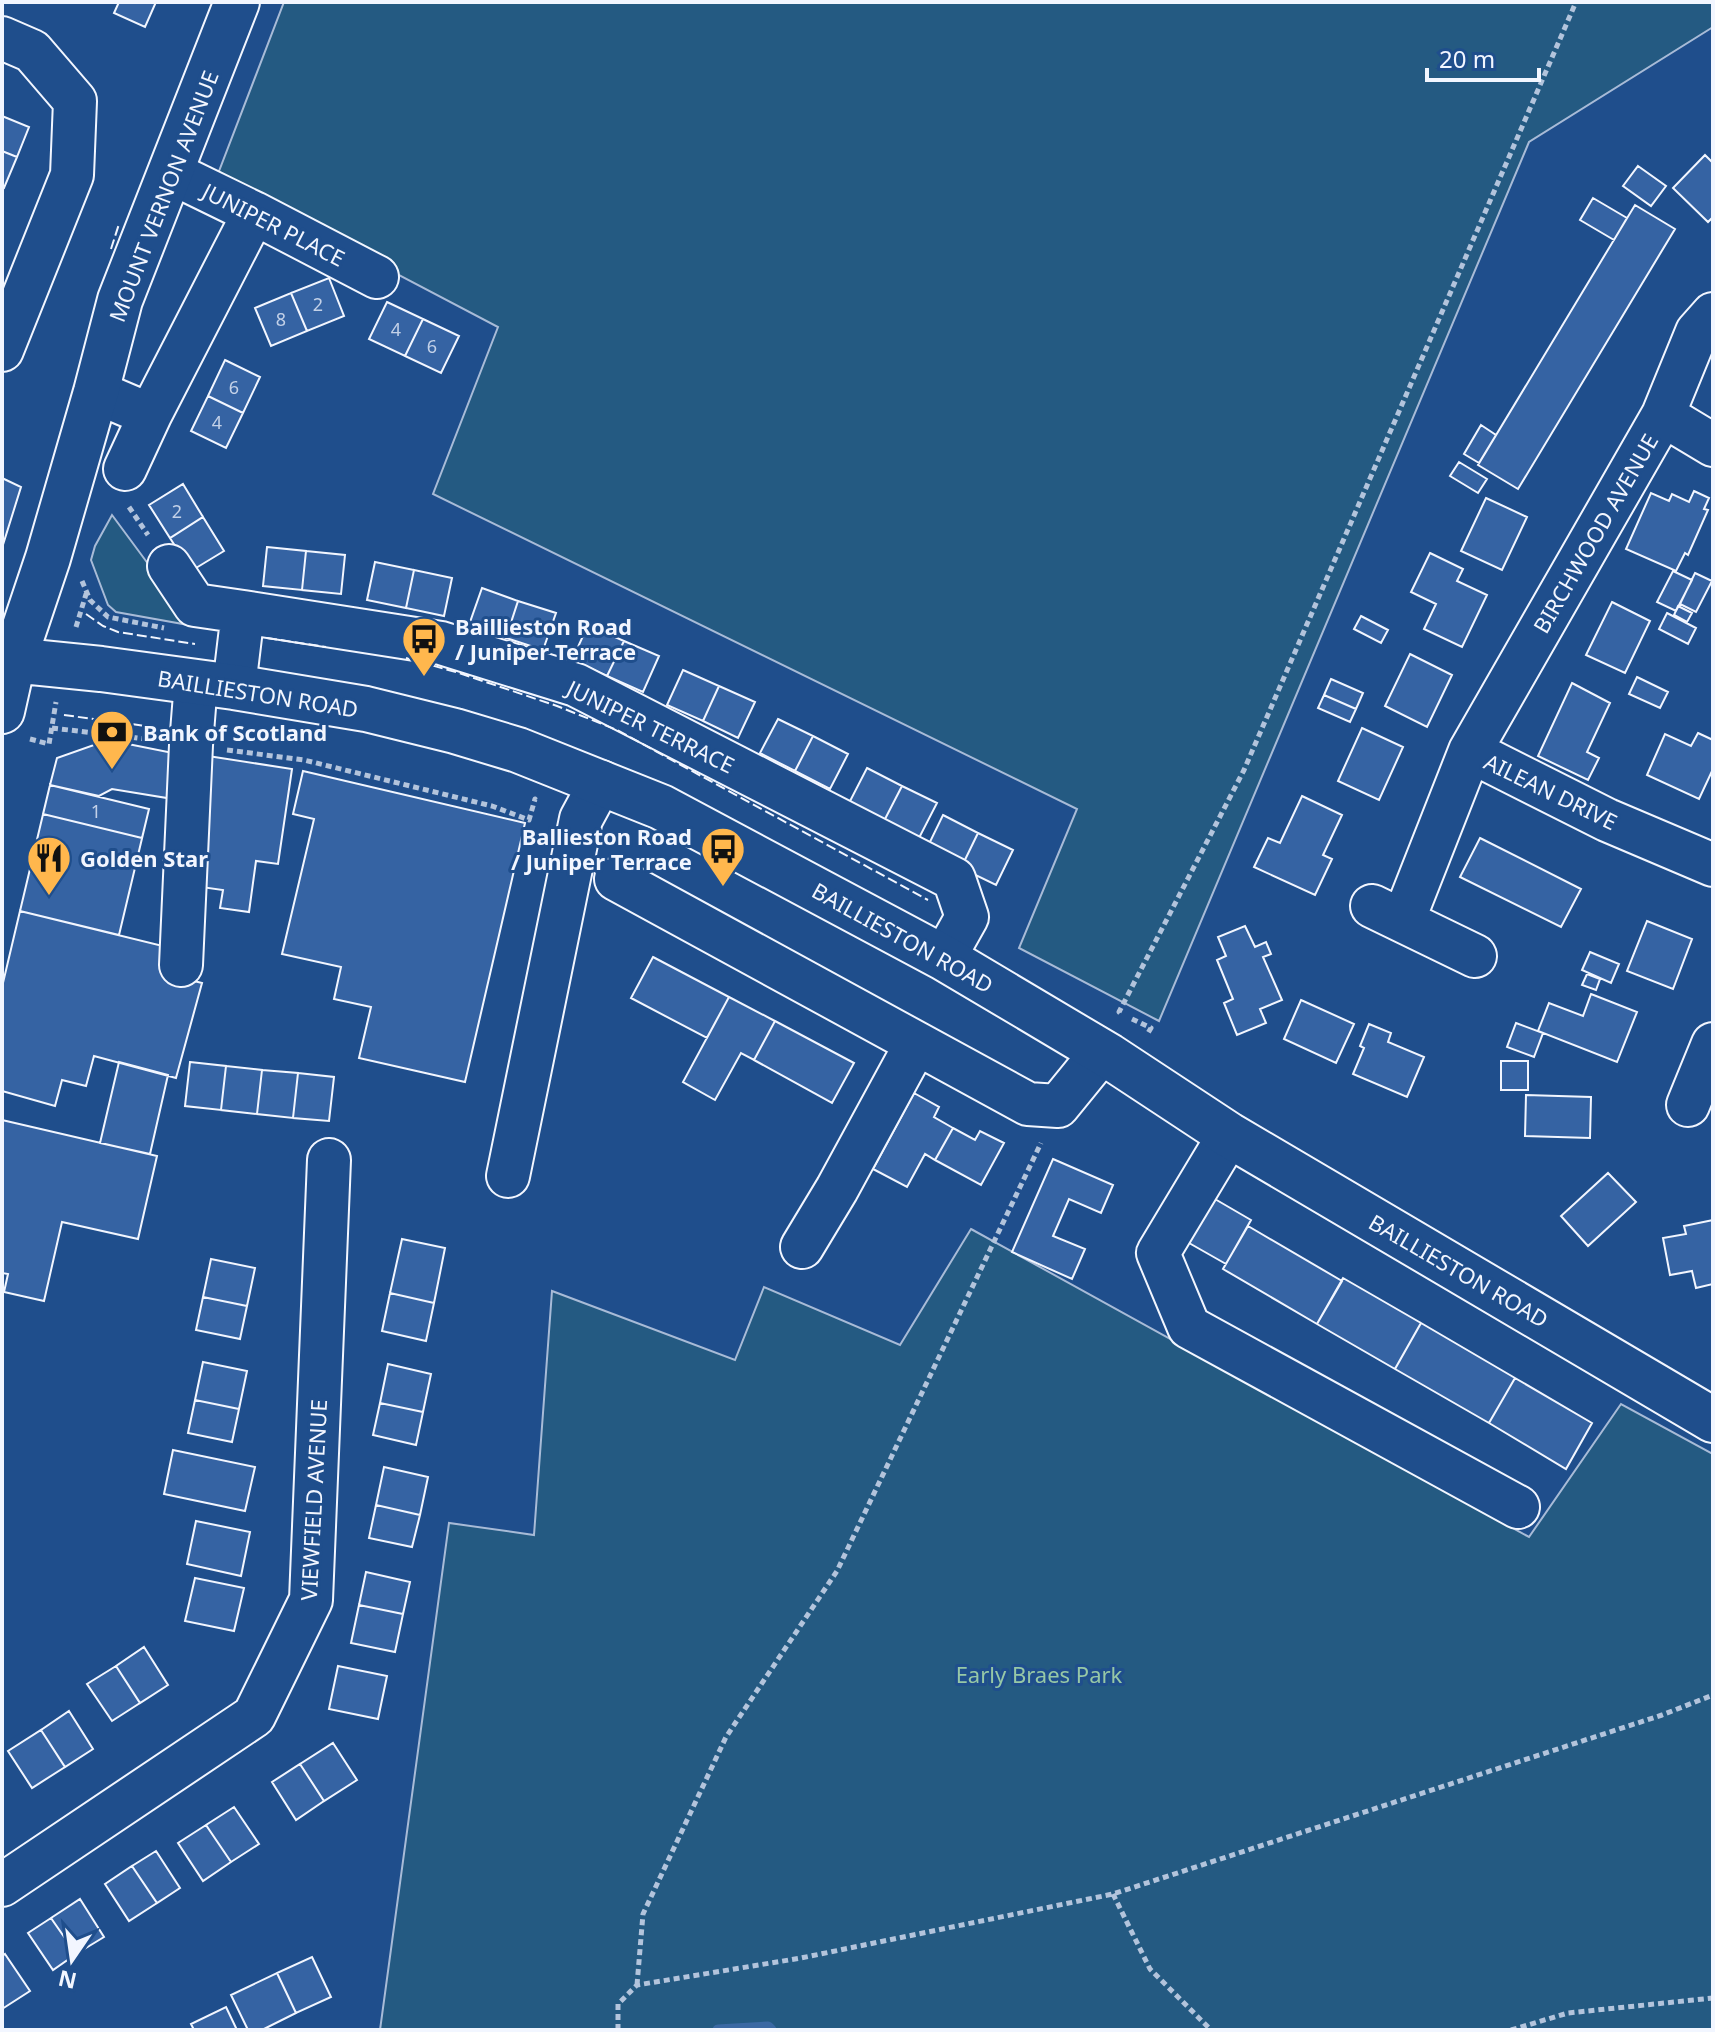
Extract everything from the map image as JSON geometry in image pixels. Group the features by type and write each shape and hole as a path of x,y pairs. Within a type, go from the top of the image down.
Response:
{"main road":[{"name":"MOUNT VERNON AVENUE","path":"2,711 8,660 48,558 120,300 237,2"},
{"name":"BAILLIESTON ROAD","path":"8,660 101,669 366,709 518,750 591,801 661,807 944,958 1114,1060 1229,1135 1713,1420"}],"street":[{"path":"2,38 32,51 75,101 72,175 2,350"},
{"name":"JUNIPER PLACE","path":"170,172 377,277"},
{"path":"125,469 254,213"},
{"name":"BIRCHWOOD AVENUE","path":"1470,751 1663,415 1697,332 1713,314"},
{"path":"96,392 150,415"},
{"path":"1663,415 1713,445"},
{"name":"JUNIPER TERRACE","path":"169,566 195,605 441,643 576,685 954,879 967,917 944,958"},
{"path":"181,965 191,745 243,612"},
{"name":"AILEAN DRIVE","path":"1475,956 1387,913 1470,751 1607,820 1713,865"},
{"path":"508,1176 591,801"},
{"path":"616,879 1028,1104 1058,1106 1114,1060"},
{"path":"802,1247 916,1044"},
{"path":"1229,1135 1158,1253 1189,1327 1518,1507"},
{"name":"VIEWFIELD AVENUE","path":"2,1885 254,1716 311,1600 329,1160"}],"path":[{"path":"1114,1060 1151,1028 1119,1012 1244,770 1576,2"},
{"path":"125,469 118,491 169,566"},
{"path":"82,580 90,600 108,617 166,629"},
{"path":"52,728 304,760 492,806 529,820 535,799 591,801"},
{"path":"637,1985 643,1914 726,1737 837,1571 1058,1106"},
{"path":"618,2030 618,2004 637,1985 801,1958 1113,1894 1632,1725 1713,1695"},
{"path":"1113,1894 1150,1969 1211,2030"},
{"path":"1511,2030 1568,2013 1713,1998"}],"green space":[{"path":"284,2 1713,2 1713,27 1529,142 1159,1021 1019,948 1077,809 433,494 498,327 216,179"},
{"path":"112,515 194,626 116,612 108,605 91,560"},
{"name":"Early Braes Park","path":"971,1229 1529,1537 1621,1404 1713,1454 1713,2030 380,2030 449,1523 534,1535 552,1291 735,1360 764,1287 900,1345"}],"building":[{"path":"119,2 156,2 145,27 114,13"},
{"path":"2,116 29,127 17,157 2,151"},
{"path":"2,151 17,157 4,188 2,187"},
{"path":"1705,155 1713,163 1713,217 1708,222 1673,188"},
{"path":"1638,166 1666,186 1651,206 1623,186"},
{"path":"1593,198 1627,218 1614,240 1580,220"},
{"path":"1635,205 1675,229 1518,489 1478,465"},
{"path":"329,278 344,316 307,331 291,293"},
{"path":"291,293 307,331 271,346 255,308"},
{"path":"387,302 423,319 405,356 369,339"},
{"path":"423,319 459,336 441,373 405,356"},
{"path":"225,360 260,377 243,413 208,396"},
{"path":"208,396 243,413 226,448 191,431"},
{"path":"1481,425 1496,435 1479,463 1464,454"},
{"path":"1459,462 1487,479 1478,493 1450,476"},
{"path":"2,478 21,487 2,548"},
{"path":"183,484 203,517 170,538 149,505"},
{"path":"1694,491 1709,498 1704,509 1708,510 1688,555 1685,553 1676,571 1626,549 1651,493 1669,501 1672,494 1689,502"},
{"path":"1486,498 1527,517 1502,570 1461,551"},
{"path":"203,517 224,551 191,571 170,538"},
{"path":"267,547 306,551 302,590 263,586"},
{"path":"306,551 345,555 341,594 302,590"},
{"path":"1430,553 1463,569 1457,581 1487,595 1462,647 1424,629 1436,604 1411,592"},
{"path":"375,562 414,570 406,608 367,600"},
{"path":"414,570 452,578 444,616 406,608"},
{"path":"1673,571 1692,580 1676,611 1657,602"},
{"path":"1695,573 1712,581 1696,612 1680,604"},
{"path":"482,588 518,601 506,638 469,625"},
{"path":"518,601 556,613 543,650 506,638"},
{"path":"1612,602 1650,621 1625,673 1586,655"},
{"path":"1678,606 1692,613 1687,622 1674,615"},
{"path":"1667,613 1696,628 1688,644 1659,629"},
{"path":"1361,616 1388,630 1381,643 1354,629"},
{"path":"588,625 624,641 607,676 572,660"},
{"path":"624,641 659,656 643,692 607,676"},
{"path":"1410,654 1452,675 1427,727 1385,706"},
{"path":"683,670 719,686 703,721 667,705"},
{"path":"1637,677 1668,692 1660,708 1629,694"},
{"path":"1331,679 1363,693 1356,709 1324,695"},
{"path":"1572,683 1610,703 1587,752 1599,758 1588,780 1538,756"},
{"path":"719,686 755,702 738,738 703,721"},
{"path":"1324,695 1356,709 1350,722 1318,708"},
{"path":"778,719 813,736 795,771 760,753"},
{"path":"1362,728 1403,747 1379,800 1338,781"},
{"path":"1698,733 1713,740 1713,769 1699,799 1647,775 1665,734 1691,746"},
{"path":"813,736 848,754 830,789 795,771"},
{"name":"Bank of Scotland","path":"108,740 173,753 167,798 112,789 99,796 50,785 57,758"},
{"path":"208,756 292,769 278,864 256,861 249,912 220,908 223,890 194,886"},
{"path":"867,768 902,786 884,821 849,803"},
{"path":"303,771 525,823 465,1082 359,1058 371,1007 334,999 341,967 282,954 314,819 293,814"},
{"path":"50,785 149,809 119,935 20,911"},
{"path":"50,785 149,809 142,838 43,814"},
{"path":"902,786 937,803 919,838 884,821"},
{"path":"1302,796 1342,815 1323,855 1332,859 1315,895 1254,867 1268,838 1280,843"},
{"path":"943,815 978,833 961,868 926,850"},
{"path":"978,833 1013,850 996,885 961,868"},
{"path":"1480,838 1581,889 1561,927 1460,877"},
{"path":"20,911 171,948 174,976 202,983 176,1078 94,1056 86,1086 62,1080 55,1106 2,1091 2,987"},
{"path":"1647,921 1692,939 1673,989 1627,971"},
{"path":"1245,926 1255,947 1266,942 1271,954 1263,957 1282,1000 1260,1009 1266,1023 1237,1035 1224,1003 1233,999 1217,960 1226,956 1218,937"},
{"path":"1590,952 1619,964 1611,983 1582,970"},
{"path":"653,957 729,997 707,1038 631,998"},
{"path":"1587,974 1600,979 1596,990 1582,985"},
{"path":"1591,994 1637,1012 1617,1062 1538,1031 1549,1003 1583,1016"},
{"path":"729,997 775,1021 754,1060 741,1053 715,1100 683,1082"},
{"path":"1301,1000 1354,1024 1336,1063 1284,1039"},
{"path":"775,1021 854,1063 832,1103 754,1060"},
{"path":"1516,1023 1543,1033 1534,1057 1507,1047"},
{"path":"1369,1024 1391,1033 1388,1042 1424,1057 1407,1097 1353,1074 1364,1048 1360,1046"},
{"path":"1501,1061 1528,1061 1528,1090 1501,1090"},
{"path":"119,1062 168,1075 150,1154 100,1143"},
{"path":"190,1062 226,1066 221,1110 185,1106"},
{"path":"226,1066 262,1070 257,1114 221,1110"},
{"path":"262,1070 298,1073 293,1118 257,1114"},
{"path":"298,1073 334,1077 329,1121 293,1118"},
{"path":"914,1093 939,1107 934,1117 953,1128 935,1160 925,1154 907,1187 873,1169"},
{"path":"1526,1095 1591,1097 1590,1138 1525,1136"},
{"path":"2,1120 157,1156 138,1239 62,1222 44,1301 4,1292 8,1274 2,1273"},
{"path":"953,1128 975,1140 980,1131 1004,1143 981,1185 935,1160"},
{"path":"1053,1159 1113,1185 1101,1213 1069,1199 1053,1236 1085,1249 1072,1279 1012,1252"},
{"path":"1608,1173 1636,1202 1588,1246 1561,1216"},
{"path":"1208,1195 1251,1220 1226,1264 1182,1239"},
{"path":"1713,1220 1713,1284 1696,1288 1692,1271 1670,1275 1663,1238 1686,1234 1684,1226"},
{"path":"1248,1226 1342,1281 1317,1324 1223,1269"},
{"path":"402,1239 445,1248 434,1303 390,1293"},
{"path":"211,1259 255,1268 247,1306 203,1297"},
{"path":"1343,1278 1421,1323 1395,1369 1317,1324"},
{"path":"390,1293 434,1303 426,1341 382,1331"},
{"path":"203,1297 247,1306 240,1339 196,1330"},
{"path":"1421,1323 1515,1378 1489,1423 1395,1369"},
{"path":"203,1362 247,1371 239,1409 195,1400"},
{"path":"388,1364 431,1374 423,1412 380,1403"},
{"path":"1515,1378 1592,1423 1566,1469 1489,1423"},
{"path":"195,1400 239,1409 232,1442 188,1433"},
{"path":"380,1403 423,1412 416,1445 373,1435"},
{"path":"173,1450 255,1467 245,1511 164,1494"},
{"path":"384,1467 428,1477 420,1515 376,1505"},
{"path":"376,1505 420,1515 412,1547 369,1538"},
{"path":"196,1521 250,1532 241,1576 187,1564"},
{"path":"366,1572 410,1582 403,1614 359,1605"},
{"path":"195,1578 244,1588 234,1631 185,1621"},
{"path":"359,1605 403,1614 395,1652 351,1643"},
{"path":"144,1647 168,1685 140,1703 116,1666"},
{"path":"116,1666 140,1703 112,1721 87,1684"},
{"path":"338,1666 387,1676 378,1719 329,1709"},
{"path":"69,1711 93,1749 65,1767 41,1730"},
{"path":"41,1730 65,1767 32,1788 8,1751"},
{"path":"333,1743 357,1780 324,1801 300,1764"},
{"path":"300,1764 324,1801 296,1820 272,1782"},
{"path":"234,1807 259,1844 231,1862 206,1825"},
{"path":"206,1825 231,1862 203,1881 178,1843"},
{"path":"156,1851 180,1888 157,1903 132,1866"},
{"path":"132,1866 157,1903 129,1921 105,1884"},
{"path":"80,1899 104,1937 76,1954 51,1918"},
{"path":"51,1918 76,1954 53,1970 28,1933"},
{"path":"5,1954 30,1991 2,2009 2,1956"},
{"path":"312,1957 331,1997 296,2013 277,1973"},
{"path":"277,1973 296,2013 262,2030 248,2030 231,1995"},
{"path":"226,2007 237,2030 194,2030 191,2024"}],"waterway":[{"path":"718,2030 768,2027 771,2030"}],"fence":[{"path":"111,249 119,224"},
{"path":"86,614 118,632 195,644"},
{"path":"267,638 326,647"},
{"path":"406,658 557,706 617,730 928,900"},
{"path":"64,715 168,729"}],"place":[{"name":"Baillieston Road / Juniper Terrace","path":"424,678"},
{"name":"Bank of Scotland","path":"112,771"},
{"name":"Ballieston Road / Juniper Terrace","path":"723,888"},
{"name":"Golden Star","path":"49,897"}]}
